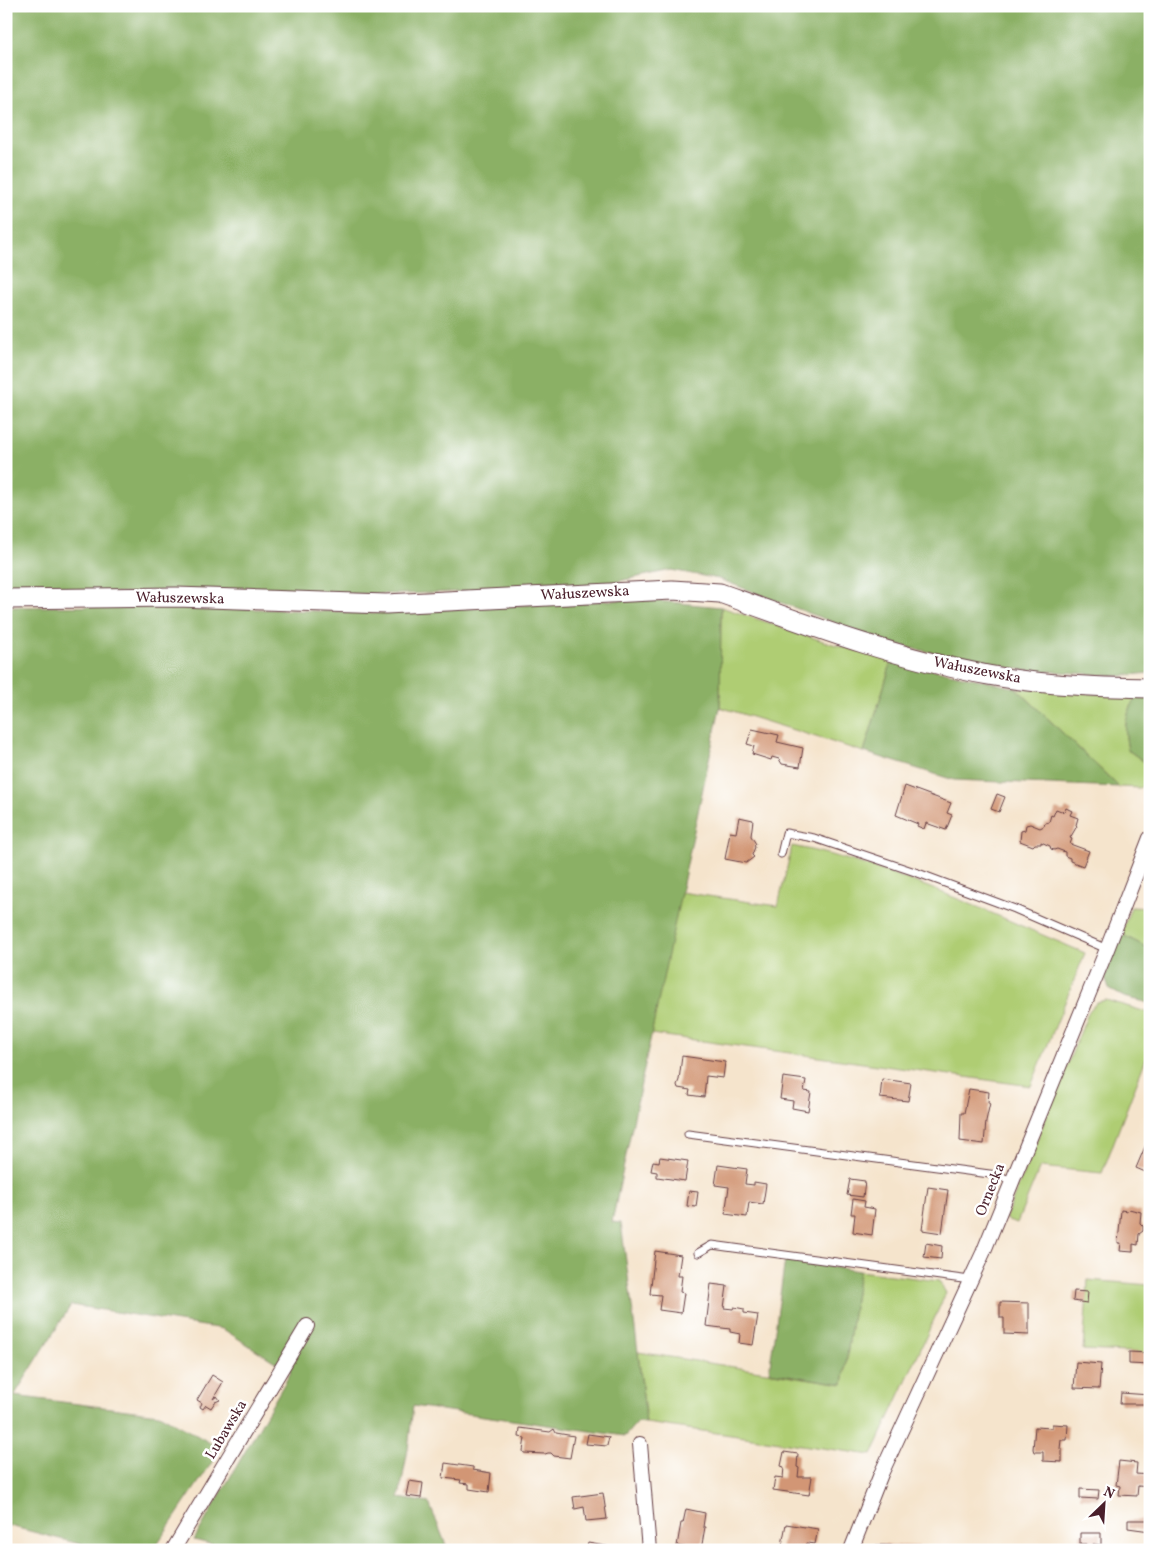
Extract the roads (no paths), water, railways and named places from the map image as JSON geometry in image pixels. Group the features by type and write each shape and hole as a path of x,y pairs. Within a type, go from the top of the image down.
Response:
{"street":[{"name":"Wałuszewska","path":"6,599 176,597 386,604 640,591 705,591 720,593 848,639 902,656 988,675 1071,686 1150,688"},
{"name":"Ornecka","path":"851,1550 881,1474 970,1280 1012,1181 1150,838"},
{"name":"Lubawska","path":"173,1550 307,1326"},
{"path":"640,1444 650,1550"}],"lane":[{"path":"781,854 786,833 814,838 918,873 1015,909 1106,949"},
{"path":"688,1134 997,1175 1012,1181"},
{"path":"698,1254 712,1245 970,1280"}]}
